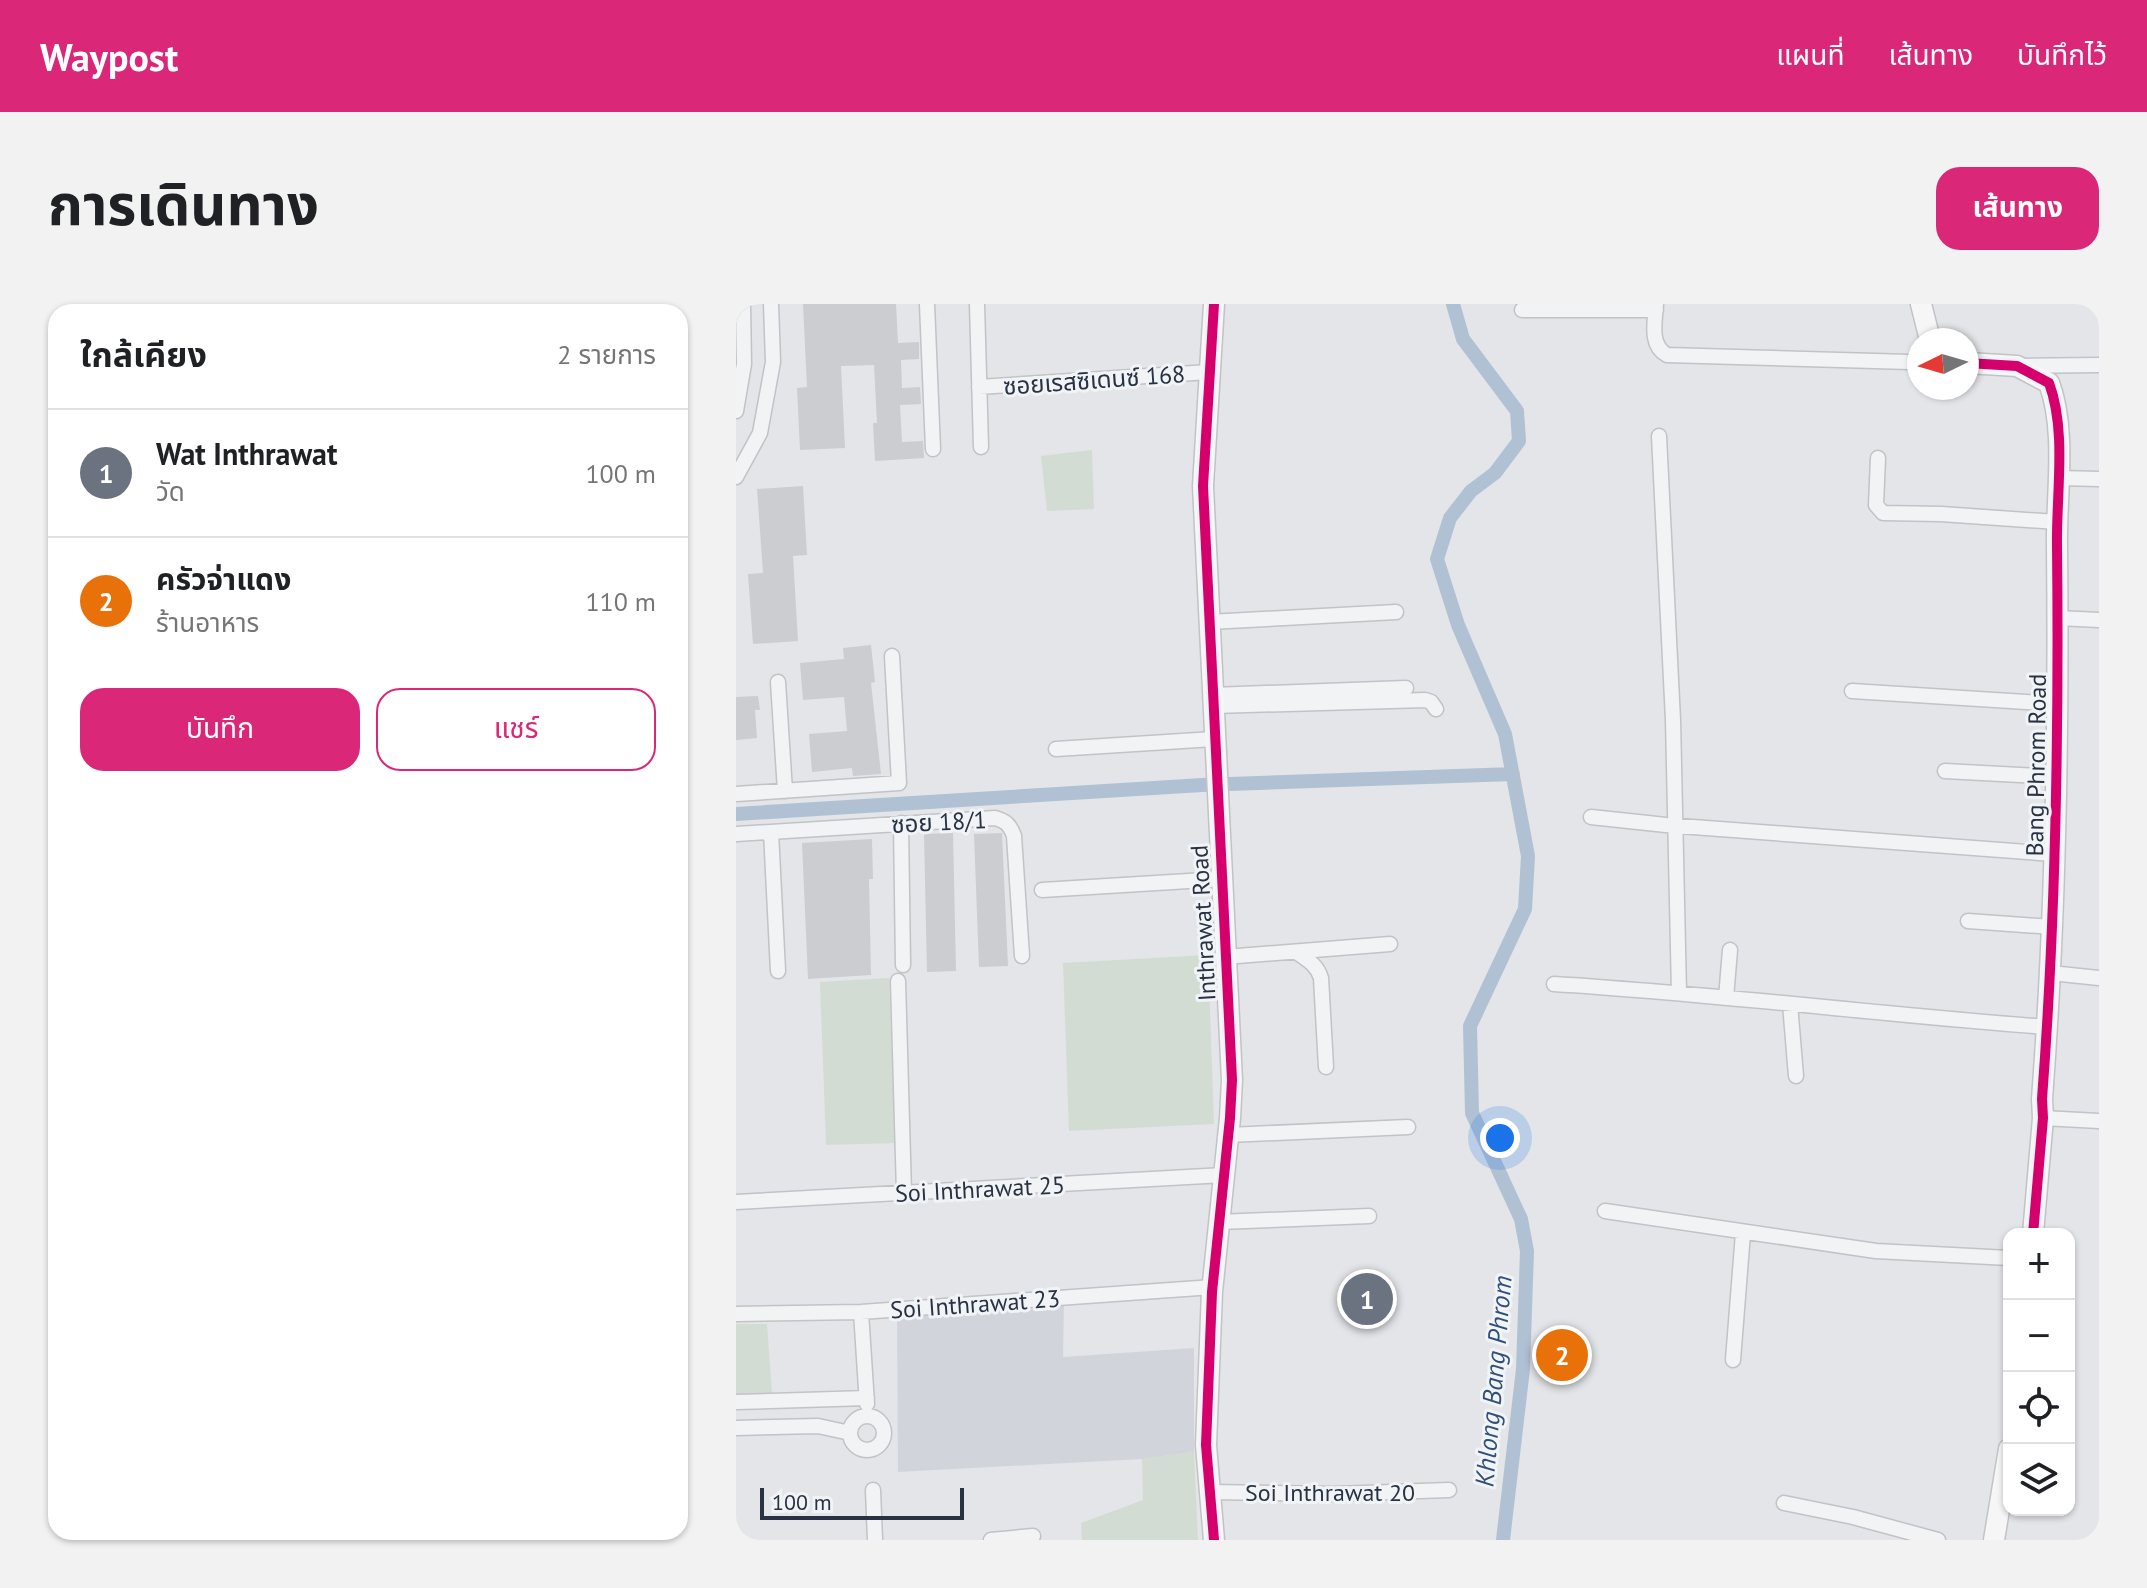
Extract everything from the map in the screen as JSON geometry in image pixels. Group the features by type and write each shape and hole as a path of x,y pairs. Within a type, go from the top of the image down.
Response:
{"street":[{"path":"736,411 744,364 743,304"},
{"path":"736,477 760,433 773,362 771,304"},
{"path":"927,304 933,449"},
{"name":"ซอยเรสซิเดนซ์ 168","path":"977,304 981,447"},
{"name":"Inthrawat Road","path":"1214,304 1203,486 1232,1080 1213,1287 1206,1445 1214,1540"},
{"path":"1921,304 1927,328"},
{"path":"1522,310 1656,307 1655,342 1659,351 1667,355 1907,362"},
{"name":"Bang Phrom Road","path":"1979,364 2017,366 2049,383 2055,400 2059,478 2059,704 2051,973 2034,1228"},
{"path":"2017,366 2099,365"},
{"name":"ซอยเรสซิเดนซ์ 168","path":"979,387 1209,372"},
{"path":"1659,436 1673,720 1679,993"},
{"path":"1878,458 1876,505 1883,513 2057,522"},
{"path":"2059,478 2099,479"},
{"path":"1209,622 1396,612"},
{"path":"2058,618 2099,620"},
{"path":"736,794 899,783 892,656"},
{"path":"778,682 785,791"},
{"path":"1212,700 1406,688"},
{"path":"1852,691 2059,704"},
{"path":"1212,700 1425,700 1436,709"},
{"path":"1056,749 1214,739"},
{"path":"1945,771 2057,777"},
{"path":"1591,817 2054,854"},
{"name":"ซอย 18/1","path":"736,834 995,818 1011,826 1014,836 1022,956"},
{"path":"901,823 903,965"},
{"path":"771,832 778,971"},
{"path":"1042,890 1221,879"},
{"path":"1968,921 2052,927"},
{"path":"1225,957 1390,944"},
{"path":"1726,998 1730,950"},
{"path":"1296,952 1318,969 1321,978 1326,1067"},
{"path":"2051,973 2099,978"},
{"path":"898,981 904,1193"},
{"path":"1554,984 2047,1027"},
{"path":"1790,1004 1796,1076"},
{"path":"2043,1118 2099,1121"},
{"path":"1228,1135 1408,1127"},
{"name":"Soi Inthrawat 25","path":"736,1202 1224,1175"},
{"path":"1605,1211 1876,1251 2003,1258"},
{"path":"1219,1222 1369,1216"},
{"path":"1733,1360 1743,1233"},
{"name":"Soi Inthrawat 23","path":"736,1314 861,1312 1213,1287"},
{"path":"861,1312 867,1416"},
{"path":"736,1402 867,1398"},
{"path":"867,1416 878,1420 883,1429 879,1445 863,1450 854,1444 850,1433 853,1423 867,1416"},
{"path":"736,1428 818,1426 850,1433"},
{"path":"1994,1540 2003,1485"},
{"path":"873,1490 875,1540"},
{"name":"Soi Inthrawat 20","path":"1211,1492 1334,1494 1449,1490"},
{"path":"1784,1503 1853,1517 1938,1540"},
{"path":"991,1540 1033,1536"}],"shaded area":[{"path":"1092,450 1094,509 1047,511 1041,456"},
{"path":"1208,955 1214,1124 1069,1131 1063,963"},
{"path":"889,978 895,1143 826,1145 820,982"},
{"path":"1064,1304 1063,1357 1194,1348 1194,1452 1142,1459 898,1472 897,1318"},
{"path":"736,1324 767,1324 772,1393 736,1394"},
{"path":"1194,1452 1198,1540 1082,1540 1081,1523 1143,1500 1142,1459"}],"building":[{"path":"803,304 896,304 898,343 919,342 919,359 901,360 902,388 920,387 921,404 900,405 902,442 923,441 924,458 875,461 874,365 841,366 845,448 800,450 797,388 807,387"},
{"path":"803,486 807,555 793,556 798,641 753,644 748,574 763,573 757,489"},
{"path":"871,645 875,682 871,683 881,774 853,776 852,768 812,772 809,734 847,731 844,697 803,700 800,663 844,659 843,648"},
{"path":"758,696 760,710 755,710 757,738 736,740 736,697"},
{"path":"953,833 956,971 927,972 924,834"},
{"path":"1002,833 1008,966 979,967 974,834"},
{"path":"872,839 873,879 869,879 871,975 808,979 802,843"}],"waterway":[{"name":"Khlong Bang Phrom","path":"1453,304 1463,339 1517,411 1519,441 1495,473 1471,491 1450,518 1437,559 1458,625 1505,734 1528,856 1525,909 1470,1026 1472,1113 1521,1219 1527,1251 1523,1369 1503,1540"},
{"path":"736,814 1202,785 1513,774"}],"cycle path":[{"path":"1214,304 1203,486 1232,1080 1212,1292 1206,1445 1214,1540"},
{"path":"1979,364 2017,366 2049,383 2058,422 2056,823 2043,1118 2034,1228"}],"place":[{"name":"Wat Inthrawat","path":"1367,1299"},
{"name":"ครัวจ่าแดง","path":"1562,1355"}]}
